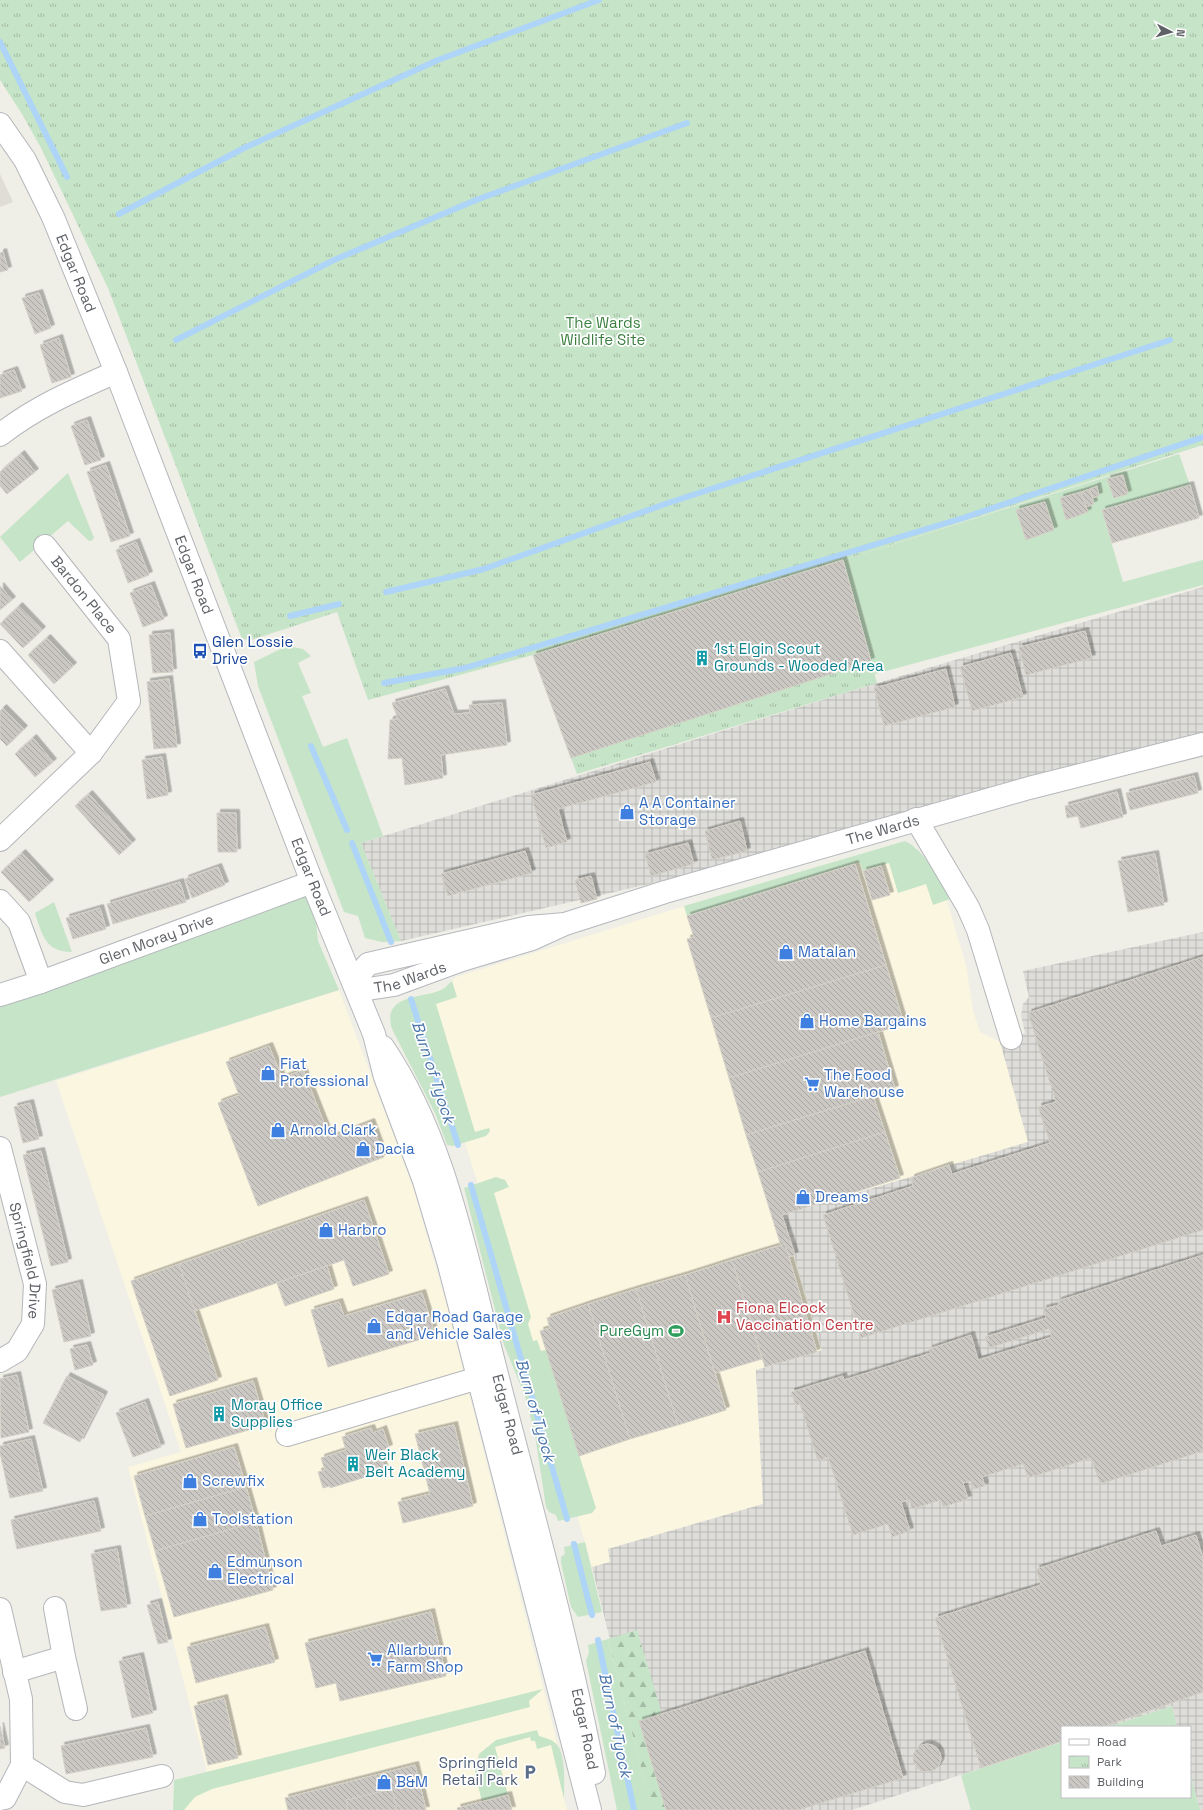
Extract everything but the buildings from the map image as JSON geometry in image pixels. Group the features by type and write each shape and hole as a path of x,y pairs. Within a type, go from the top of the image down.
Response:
{"street":[{"name":"Edgar Road","path":"0,124 25,160 53,216 116,372 312,882 371,1026 385,1077 424,1181 448,1261 488,1376 571,1663 582,1712 600,1810"},
{"path":"0,435 11,426 60,396 116,372"},
{"name":"Bardon Place","path":"0,840 91,753 129,701 119,639 45,546"},
{"path":"0,651 91,753"},
{"name":"The Wards","path":"565,924 529,927 368,964 353,982 368,988 384,988 462,960 532,940 565,924 665,892 916,819 1029,788 1203,744"},
{"path":"916,819 971,913 978,930 1011,1038"},
{"name":"Glen Moray Drive","path":"0,995 41,982 312,882"},
{"path":"0,901 19,922 41,982"},
{"path":"343,955 355,961 368,964"},
{"path":"371,1026 375,997 384,988"},
{"name":"Springfield Drive","path":"0,1148 35,1284 33,1324 17,1352 0,1361"},
{"name":"Edgar Road","path":"488,1376 590,1810"},
{"path":"288,1435 488,1376"},
{"path":"55,1608 76,1709"},
{"path":"0,1610 21,1699 22,1765 5,1798 0,1799"},
{"path":"14,1672 64,1657"},
{"path":"22,1765 65,1792 82,1795 162,1776"}],"shaded area":[{"path":"0,174 13,202 0,207"},
{"path":"1203,587 1203,744 916,819 662,881 401,941 361,843 877,683"},
{"path":"905,841 916,848 936,875 950,899 947,901 966,965 973,1010 980,1032 1000,1042 1029,1142 782,1215 822,1351 756,1370 763,1504 608,1549 610,1562 592,1567 524,1332 419,996 443,989 456,977 665,912"},
{"path":"1203,932 1203,1810 1200,1810 1191,1777 1191,1726 1177,1726 1172,1706 1111,1726 1061,1726 1061,1742 852,1810 652,1810 592,1567 610,1562 608,1549 763,1504 756,1370 822,1350 782,1215 1028,1142 1000,1042 1025,1033 1021,1015 1023,1004 1029,997 1023,971"},
{"path":"339,990 412,1184 449,1313 563,1766 564,1799 567,1810 173,1810 174,1780 207,1772 128,1467 181,1452 56,1081"}],"green space":[{"name":"The Wards Wildlife Site","path":"0,0 1203,0 1203,445 843,560 877,683 577,774 533,655 368,700 337,612 251,640 242,639 108,288 41,148 22,114 0,80"},
{"path":"1179,454 1190,485 1102,511 1123,582 1203,560 1203,585 875,674 843,560"},
{"path":"68,473 94,538 89,541 68,521 20,562 0,537"},
{"path":"287,646 303,649 311,656 298,663 311,693 302,696 323,747 347,738 383,836 361,843 401,941 382,942 365,938 358,916 344,912 258,686 254,662"},
{"path":"905,841 919,851 936,875 950,899 933,905 926,884 898,893 889,863 863,871 860,862 687,916 684,906"},
{"path":"312,882 318,941 339,990 0,1097 0,995"},
{"path":"54,902 72,952 56,949 50,945 40,928 35,913"},
{"path":"452,981 457,997 436,1004 475,1132 489,1128 490,1131 486,1136 453,1146 447,1145 435,1113 392,1029 390,1017 393,1009 398,1003 406,999 443,989"},
{"path":"496,1177 505,1180 509,1187 494,1193 531,1317 528,1324 533,1341 537,1340 541,1351 546,1350 596,1508 592,1513 558,1521 556,1515 549,1512 546,1507 535,1435 525,1396 504,1345 464,1188"},
{"path":"585,1542 602,1612 578,1617 571,1607 561,1557 565,1554 564,1547"},
{"path":"637,1630 662,1714 639,1721 666,1810 652,1810 608,1639"},
{"path":"608,1639 652,1810 617,1810 586,1661 589,1652 588,1645"},
{"path":"543,1689 529,1701 530,1707 212,1789 195,1797 184,1810 173,1810 174,1780"},
{"path":"1172,1706 1177,1726 1111,1726"},
{"path":"537,1730 539,1736 555,1742 561,1751 564,1772 564,1799 551,1745 537,1749 535,1741 531,1741 530,1737 495,1747 508,1795 482,1802 475,1772 479,1754 496,1740"},
{"path":"1061,1742 1061,1798 1191,1798 1191,1777 1200,1810 971,1810 961,1775"}],"waterway":[{"path":"119,214 244,148 438,60 599,0"},
{"name":"Burn of Tyock","path":"0,42 67,177"},
{"path":"176,340 334,260 476,200 687,123"},
{"path":"386,592 484,569 665,504 1170,340"},
{"path":"384,683 465,668 963,518 1203,437"},
{"path":"290,616 339,604"},
{"name":"Burn of Tyock","path":"311,746 347,830"},
{"name":"Burn of Tyock","path":"352,843 391,942"},
{"name":"Burn of Tyock","path":"411,999 458,1145"},
{"name":"Burn of Tyock","path":"471,1185 567,1519"},
{"name":"Burn of Tyock","path":"574,1544 592,1615"},
{"name":"Burn of Tyock","path":"598,1640 634,1810"}],"place":[{"name":"Glen Lossie Drive","path":"200,651"},
{"name":"1st Elgin Scout Grounds - Wooded Area","path":"702,658"},
{"name":"A A Container Storage","path":"627,812"},
{"name":"Matalan","path":"786,952"},
{"name":"Home Bargains","path":"807,1021"},
{"name":"Fiat Professional","path":"268,1073"},
{"name":"The Food Warehouse","path":"812,1084"},
{"name":"Arnold Clark","path":"278,1130"},
{"name":"Dacia","path":"363,1149"},
{"name":"Dreams","path":"803,1197"},
{"name":"Harbro","path":"326,1230"},
{"name":"Fiona Elcock Vaccination Centre","path":"724,1317"},
{"name":"Edgar Road Garage and Vehicle Sales","path":"374,1326"},
{"name":"PureGym","path":"676,1331"},
{"name":"Moray Office Supplies","path":"219,1414"},
{"name":"Weir Black Belt Academy","path":"353,1464"},
{"name":"Screwfix","path":"190,1481"},
{"name":"Toolstation","path":"200,1519"},
{"name":"Edmunson Electrical","path":"215,1571"},
{"name":"Allarburn Farm Shop","path":"375,1659"},
{"name":"Springfield Retail Park","path":"530,1772"},
{"name":"B&M","path":"384,1782"}]}
